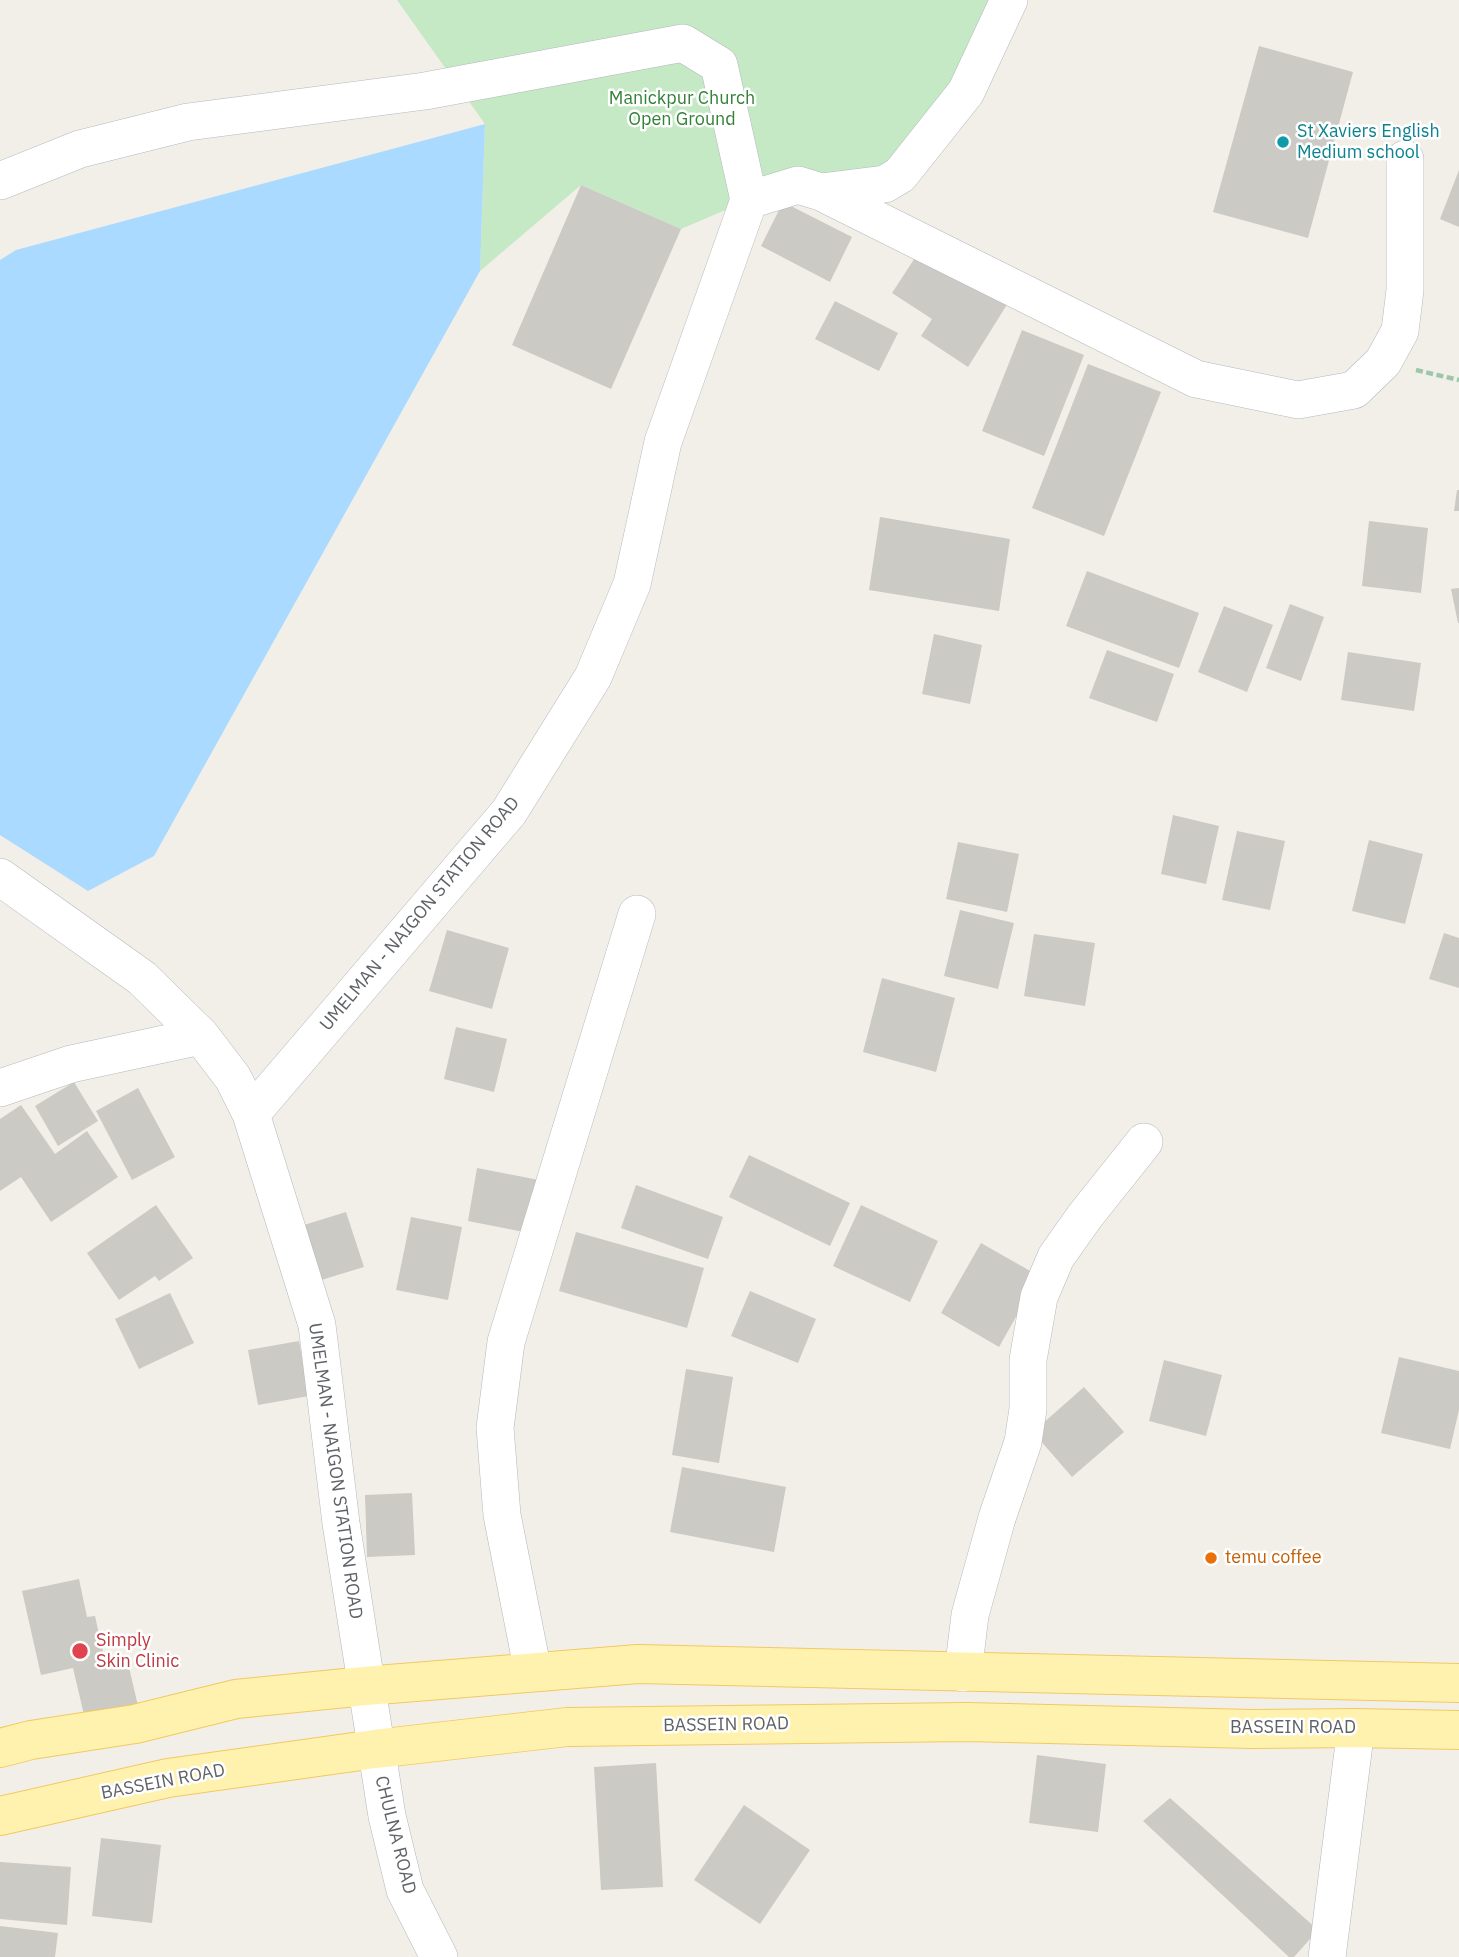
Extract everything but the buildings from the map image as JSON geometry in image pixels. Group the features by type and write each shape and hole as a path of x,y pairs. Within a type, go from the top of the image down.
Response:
{"main road":[{"path":"0,1748 31,1740 135,1724 236,1699 638,1664 1459,1683"},
{"name":"BASSEIN ROAD","path":"0,1816 168,1778 375,1749 567,1727 967,1721 1252,1729 1459,1730"}],"street":[{"path":"821,192 885,184 900,175 966,92 1009,0"},
{"path":"0,181 80,149 188,122 425,91 683,43 719,65 749,200 798,185 821,192 1196,379 1298,400 1353,390 1383,362 1400,331 1405,290 1405,159"},
{"name":"UMELMAN - NAIGON STATION ROAD","path":"375,1749 317,1325 251,1114 509,812 593,677 632,584 663,442 749,200"},
{"path":"0,877 142,978 201,1036 233,1078 251,1114"},
{"path":"533,1672 502,1515 495,1428 506,1342 637,914"},
{"path":"0,1088 71,1064 201,1036"},
{"path":"963,1673 970,1615 997,1518 1023,1442 1028,1409 1028,1360 1039,1297 1056,1257 1144,1142"},
{"path":"1327,1957 1356,1728"},
{"name":"CHULNA ROAD","path":"375,1749 387,1816 405,1890 439,1957"}],"green space":[{"name":"Manickpur Church Open Ground","path":"397,0 999,0 959,93 885,182 749,200 681,229 581,185 480,271 485,124"}],"water":[{"path":"485,124 480,271 154,856 88,891 0,835 0,260 16,250"}],"place":[{"name":"St Xaviers English Medium school","path":"1283,142"},
{"name":"temu coffee","path":"1211,1558"},
{"name":"Simply Skin Clinic","path":"80,1651"}]}
